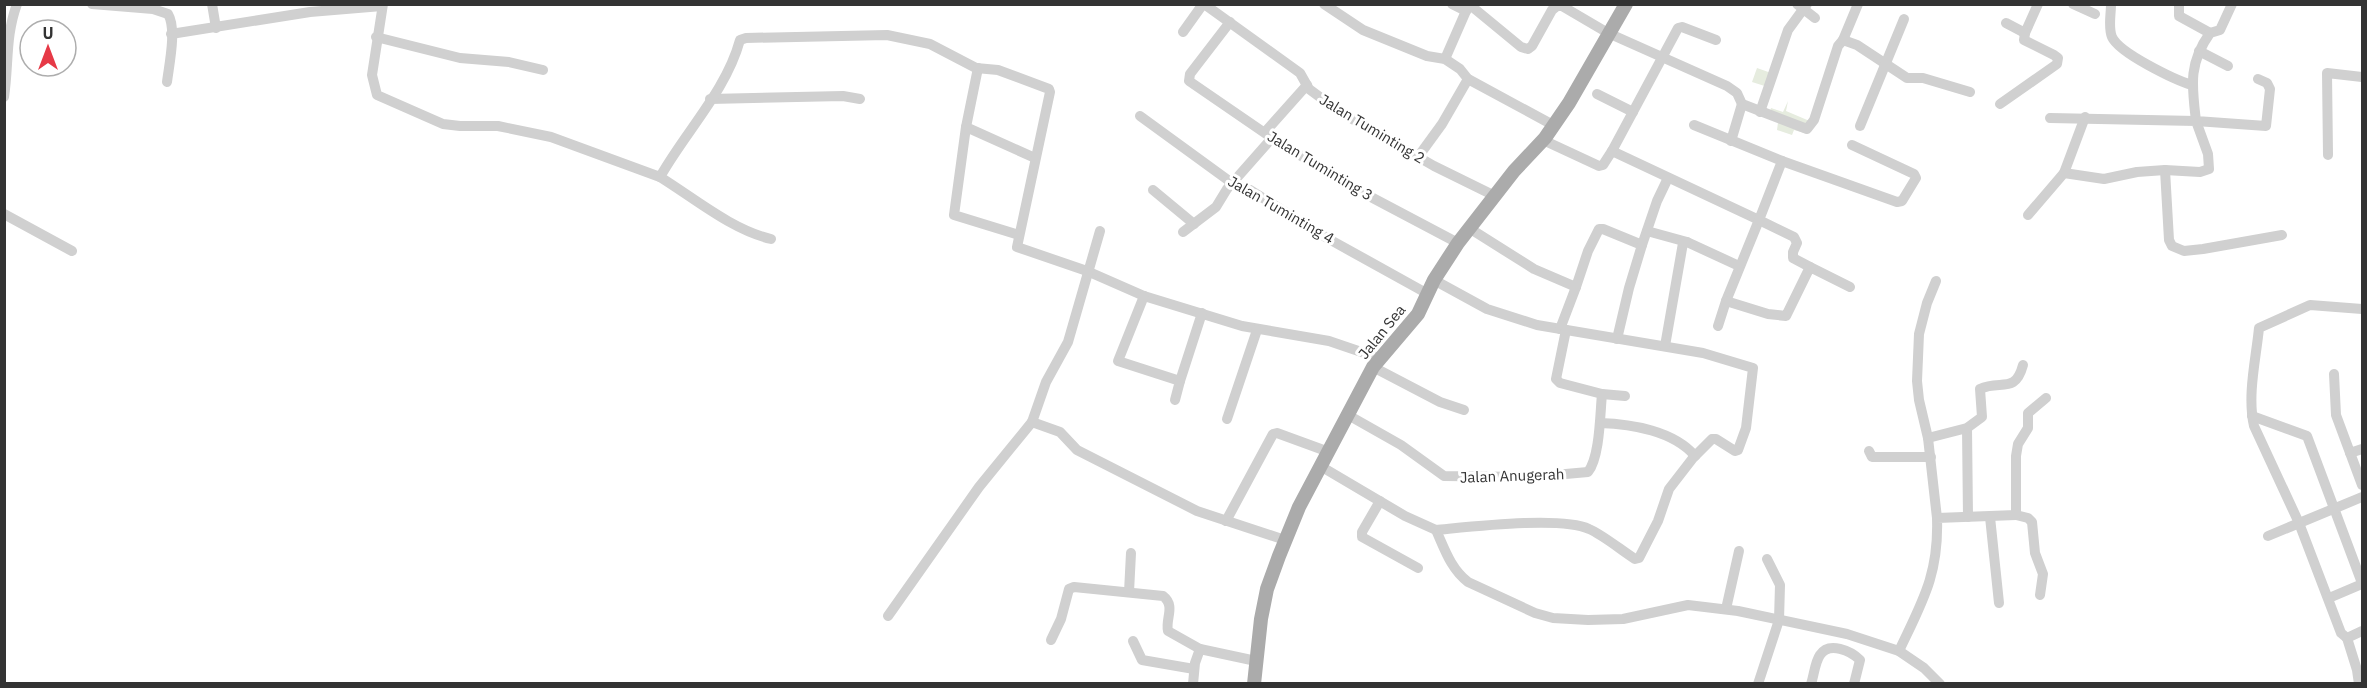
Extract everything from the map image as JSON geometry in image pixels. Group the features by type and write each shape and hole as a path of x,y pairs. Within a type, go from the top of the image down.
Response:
{"main road":[{"name":"Jalan Sea","path":"1254,684 1267,589 1285,540 1299,507 1376,363 1407,328 1423,305 1434,280 1469,228 1543,140 1626,4"}],"street":[{"path":"4,97 6,50 17,4"},
{"path":"92,4 162,11 168,14 171,19 171,34 167,82"},
{"path":"212,4 216,28"},
{"path":"1183,32 1203,4"},
{"name":"Jalan Tuminting 2","path":"1203,4 1300,73 1314,93 1345,116 1418,157 1495,196"},
{"path":"1324,4 1363,30 1427,56 1445,59 1460,69 1468,79 1553,125"},
{"path":"1452,4 1466,11"},
{"path":"1445,59 1470,4 1525,49 1532,46 1557,6 1562,6 1608,33 1735,91 1742,104 1807,129 1810,128 1819,106 1838,46 1843,40 1858,4"},
{"path":"2000,104 2057,64 2056,56 2026,42 2024,38 2038,4"},
{"path":"2073,4 2095,14"},
{"path":"2111,4 2111,34 2118,45 2129,54 2179,81 2192,85"},
{"path":"2179,4 2177,9 2179,16 2210,33"},
{"path":"2064,173 2104,179 2137,172 2165,170 2200,172 2210,169 2206,147 2196,121 2192,69 2210,33 2220,30 2232,4"},
{"path":"171,34 279,16 383,5 376,37 372,75 377,95 451,125 498,126 551,137 660,177 736,225 771,239"},
{"path":"1760,112 1788,30 1802,6 1815,18"},
{"path":"1860,126 1904,19"},
{"name":"Jalan Tuminting 3","path":"1230,22 1190,74 1188,80 1268,135 1360,191 1458,243"},
{"path":"2006,23 2025,33"},
{"path":"1543,140 1599,166 1604,165 1680,27 1716,40"},
{"path":"660,177 673,154 725,79 740,40 888,35 930,44 978,68 998,70 1049,89 1017,248 1087,271 1144,296 1220,319 1257,330 1329,341 1376,363 1440,402 1464,410"},
{"path":"376,37 460,58 509,62 543,70"},
{"path":"1843,40 1857,45 1907,78 1923,78 1970,92"},
{"path":"2199,51 2228,66"},
{"path":"978,68 966,128 954,215 1019,235"},
{"path":"2328,155 2327,73 2362,77"},
{"path":"1418,157 1442,124 1468,79"},
{"path":"2050,118 2196,121 2266,126 2270,89 2267,83 2258,79"},
{"path":"1184,232 1216,207 1307,85"},
{"path":"1597,94 1633,112"},
{"path":"710,99 843,96 860,99"},
{"path":"1731,141 1742,104"},
{"name":"Jalan Tuminting 4","path":"1140,116 1232,183 1250,190 1317,232 1428,294"},
{"path":"2028,215 2064,173 2085,117"},
{"path":"1694,125 1782,161 1897,202 1902,201 1916,178 1914,174 1852,145"},
{"path":"966,128 1035,158"},
{"path":"1612,151 1794,237 1797,243 1793,258 1850,287"},
{"path":"1718,326 1739,266 1782,161"},
{"path":"2165,170 2166,213 2169,240 2172,246 2184,251 2282,235"},
{"path":"1617,339 1642,245 1657,201 1668,178"},
{"path":"1153,190 1194,224"},
{"path":"4,214 72,251"},
{"path":"1469,228 1526,265 1576,287"},
{"path":"1625,396 1602,394 1560,383 1556,379 1563,330 1588,251 1599,229 1642,245"},
{"path":"888,616 979,488 1032,422 1046,382 1068,342 1100,231"},
{"path":"1647,231 1687,242 1739,266"},
{"path":"1665,346 1683,245 1687,242"},
{"path":"1726,301 1768,314 1786,316 1809,267"},
{"path":"1322,467 1436,530 1476,526 1579,525 1595,532 1637,559 1658,521 1669,489 1695,456 1712,439 1735,451 1738,450 1746,428 1753,368 1703,353 1563,330 1487,309 1434,280"},
{"path":"1899,651 1932,578 1938,547 1928,438 1918,392 1919,334 1927,303 1936,281"},
{"path":"1144,296 1118,360 1180,381"},
{"path":"2360,678 2347,638 2341,633 2299,523 2254,426 2252,416 2259,328 2310,305 2362,309"},
{"path":"1175,400 1202,313"},
{"path":"1227,419 1257,330"},
{"path":"1928,438 1967,428 1982,417 1980,389 2015,382 2023,365"},
{"path":"2334,374 2336,415 2362,484"},
{"name":"Jalan Anugerah","path":"1348,415 1401,445 1444,476 1452,478 1554,476 1588,472 1592,467 1600,423 1602,394"},
{"path":"2016,514 2015,468 2018,444 2028,428 2028,413 2046,398"},
{"path":"2252,416 2307,436 2362,584 2329,598"},
{"path":"1032,422 1060,432 1077,450 1197,511 1285,540"},
{"path":"1600,423 1647,429 1683,444 1695,456"},
{"path":"1967,428 1968,516"},
{"path":"1226,521 1273,434 1277,433 1329,452"},
{"path":"2350,453 2362,449"},
{"path":"1869,451 1872,457 1880,459 1930,457"},
{"path":"2268,536 2362,497"},
{"path":"1380,501 1362,532 1362,537 1418,568"},
{"path":"1937,518 2016,514 2028,518 2032,522 2035,553 2043,574 2040,595"},
{"path":"1990,517 1999,603"},
{"path":"1436,530 1459,575 1468,582 1535,613 1553,618 1588,620 1623,619 1688,605 1726,609 1851,635 1899,651 1924,668 1940,684"},
{"path":"1726,609 1739,551"},
{"path":"1129,592 1131,553"},
{"path":"1758,684 1779,620 1780,585 1767,559"},
{"path":"1051,640 1061,619 1069,589 1074,587 1159,595 1167,598 1171,612 1167,624 1168,631 1200,650 1256,661"},
{"path":"2347,638 2362,631"},
{"path":"1844,650 1851,635"},
{"path":"1133,641 1142,660 1194,669"},
{"path":"1193,684 1194,669 1200,650"},
{"path":"1811,684 1820,655 1826,650 1844,650 1860,660 1854,684"}],"shaded area":[{"path":"1757,68 1774,74 1771,88 1752,82"},
{"path":"1788,101 1786,111 1812,122 1808,134 1794,130 1792,135 1777,130 1779,115 1770,112 1771,108 1783,112"}]}
